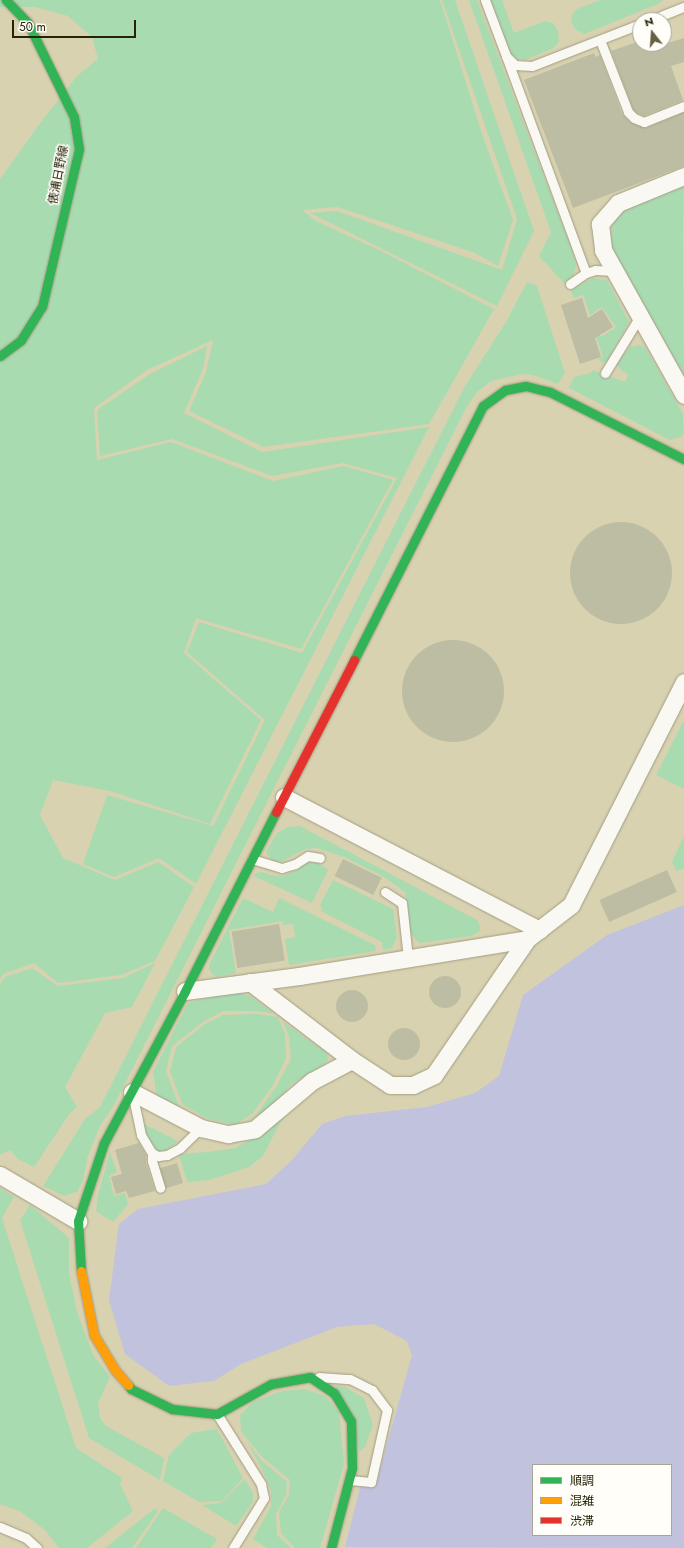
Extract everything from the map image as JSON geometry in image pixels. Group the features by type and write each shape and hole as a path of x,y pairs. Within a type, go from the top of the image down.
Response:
{"street":[{"name":"俵浦日野線","path":"0,356 21,340 42,307 79,149 74,117 28,23 6,0"},
{"path":"684,176 618,203 600,224 603,250 684,395"},
{"path":"330,1548 352,1468 351,1421 334,1393 310,1377 271,1384 217,1414 172,1409 131,1390 115,1370 94,1335 82,1279 78,1221 104,1143 185,991 483,406 505,390 526,386 550,392 684,459"},
{"path":"250,982 352,1060 390,1085 413,1085 434,1075 533,934 571,905 684,682"},
{"path":"284,798 533,934"},
{"path":"185,991 408,958 533,934"},
{"path":"132,1092 201,1128 228,1134 255,1129 312,1080 352,1060"},
{"path":"0,1175 78,1221"}],"lane":[{"path":"485,0 586,273"},
{"path":"671,12 684,7"},
{"path":"506,56 515,65 532,66 632,27"},
{"path":"600,40 628,112 634,118 644,122 684,106"},
{"path":"570,284 586,273 595,270 615,271"},
{"path":"606,373 640,316"},
{"path":"252,859 282,868 295,864 308,856 320,858"},
{"path":"385,892 402,903 408,958"},
{"path":"132,1092 141,1136 147,1148 152,1153 158,1156 167,1155 180,1148 201,1128"},
{"path":"152,1153 152,1161 160,1188"},
{"path":"310,1377 350,1379 372,1390 387,1410 371,1482 349,1480"},
{"path":"217,1414 261,1484 264,1498 233,1548"},
{"path":"0,1527 26,1538 37,1548"}],"green space":[{"path":"0,0 440,0 483,137 513,220 498,266 475,253 337,207 302,210 316,221 379,250 494,309 429,424 263,447 189,411 206,372 213,340 147,370 94,408 97,460 171,442 273,481 343,466 393,480 301,649 196,618 184,653 261,720 210,824 110,791 53,780 40,815 63,858 115,880 158,862 194,887 155,961 121,975 58,983 34,963 3,974 0,979 0,179 41,122 77,76 98,59 92,37 68,16 35,7 0,7"},
{"path":"442,0 455,0 534,231 497,306 310,213 337,211 502,270 517,219"},
{"path":"469,0 477,0 573,253 576,266 574,274 571,279 564,283 539,256 551,232"},
{"path":"490,0 502,0 514,33 545,21 553,23 558,31 559,42 552,49 525,60 517,59 511,54"},
{"path":"600,0 663,0 658,4 638,12 632,12 632,15 584,34 576,30 571,22 572,15 577,9"},
{"path":"684,184 684,375 621,265 612,247 611,231 615,218 633,205"},
{"path":"593,278 607,280 629,322 606,363 597,360 603,357 592,324 601,337 616,327 602,307 590,315 583,295 573,298 571,290"},
{"path":"527,282 537,286 565,373 558,384 533,375 522,374 491,381 477,392 466,408 113,1107 101,1124 88,1155 83,1180 77,1192 64,1196 43,1186 85,1119 100,1107 464,388 506,322"},
{"path":"640,345 645,347 683,414 684,433 680,437 670,440 569,388 574,377 590,373 593,370 625,382 628,374 622,371 618,366 618,362 630,347"},
{"path":"207,346 203,369 184,413 262,452 429,427 196,884 159,858 114,877 83,864 107,795 213,826 265,720 187,652 199,622 302,653 397,478 343,463 272,476 172,439 100,456 97,410 150,374"},
{"path":"684,720 684,789 656,775"},
{"path":"300,826 477,920 480,931 472,936 419,943 411,934 405,892 384,877 344,857 317,848 305,849 283,861 272,861 266,852 277,833 288,827"},
{"path":"684,836 684,868 676,871 672,862"},
{"path":"308,862 318,863 328,870 312,903 254,876 256,873 262,872 282,876 296,871"},
{"path":"333,880 393,909 397,937 392,948 383,950 382,942 321,911 322,907 320,905"},
{"path":"243,898 273,912 279,898 375,945 376,951 289,965 285,939 295,937 293,924 283,925 282,921 229,930 236,973 216,977 209,970 209,965"},
{"path":"155,963 132,1007 105,1013 65,1087 77,1107 70,1113 34,1167 18,1159 10,1150 0,1155 0,984 5,977 32,968 58,986 123,978"},
{"path":"238,993 250,996 273,1013 223,1011 203,1022 172,1046 166,1071 179,1106 157,1097 153,1072 188,1003 215,996"},
{"path":"257,1014 278,1017 285,1034 286,1058 273,1085 253,1113 235,1125 206,1118 182,1104 170,1071 176,1047 205,1024 223,1015"},
{"path":"283,1022 327,1053 328,1060 321,1067 291,1084 272,1108 247,1121 257,1114 276,1087 291,1059 289,1036"},
{"path":"284,1115 263,1156 249,1167 209,1180 187,1182 179,1154 235,1148 261,1134"},
{"path":"142,1123 178,1141 165,1151 157,1151 145,1133"},
{"path":"110,1152 117,1172 109,1176 114,1196 125,1193 128,1204 114,1221 96,1211 98,1195"},
{"path":"0,1188 14,1197 2,1218 76,1448 122,1478 120,1484 133,1511 87,1548 59,1548 45,1530 21,1512 0,1504"},
{"path":"30,1205 69,1238 69,1273 77,1312 93,1355 110,1377 98,1403 100,1418 106,1426 164,1458 160,1480 89,1438 20,1220"},
{"path":"335,1386 345,1387 364,1398 373,1425 365,1447 360,1451"},
{"path":"305,1389 325,1396 339,1412 344,1464 320,1548 295,1548 281,1533 279,1512 289,1495 290,1480 261,1456 241,1431 240,1415 253,1402 282,1391"},
{"path":"217,1429 243,1478 222,1501 199,1502 163,1481 169,1455 191,1433"},
{"path":"247,1442 261,1460 287,1482 286,1495 276,1514 277,1535 291,1548 267,1548 253,1539 271,1506 271,1491 261,1467"},
{"path":"245,1479 253,1493 253,1502 236,1526 202,1505 221,1503"},
{"path":"163,1508 217,1539 211,1548 136,1548"},
{"path":"154,1509 158,1511 132,1548 105,1548"}],"water":[{"path":"684,905 684,1548 345,1547 361,1484 375,1487 412,1355 407,1341 374,1324 337,1327 241,1364 214,1381 169,1386 125,1354 109,1300 119,1224 138,1209 266,1184 292,1160 322,1124 345,1116 427,1107 475,1093 499,1076 523,995 607,935"}],"building":[{"path":"684,38 684,62 671,66 683,100 644,116 637,113 633,109 611,51 632,44 632,52 672,52 672,42"},
{"path":"594,53 596,57 600,55 622,114 630,122 646,128 684,112 684,166 573,208 524,80"},
{"path":"582,298 588,318 602,309 613,327 595,338 601,357 580,364 561,305"},
{"path":"621,522 640,526 657,537 668,554 672,573 668,592 657,609 640,620 621,624 602,620 585,609 574,592 570,573 574,554 585,537 602,526"},
{"path":"453,640 472,644 489,655 500,672 504,691 500,710 489,727 472,738 453,742 434,738 417,727 406,710 402,691 406,672 417,655 434,644"},
{"path":"343,859 382,878 373,895 335,876"},
{"path":"667,870 677,892 609,922 599,900"},
{"path":"279,924 285,961 237,968 232,932"},
{"path":"442,976 448,976 458,983 461,992 460,998 454,1005 448,1008 442,1008 432,1001 429,995 429,989 436,979"},
{"path":"349,990 355,990 365,997 368,1006 367,1012 361,1019 355,1022 349,1022 339,1015 336,1009 336,1003 343,993"},
{"path":"401,1028 407,1028 417,1035 420,1044 419,1050 413,1057 407,1060 401,1060 391,1053 388,1047 388,1041 395,1031"},
{"path":"139,1143 146,1155 146,1163 155,1191 129,1198 126,1191 116,1194 111,1177 122,1174 115,1150"},
{"path":"177,1163 183,1183 166,1188 160,1168"}],"traffic: fast":[{"path":"0,356 21,340 42,307 79,149 74,117 28,23 6,0"},
{"path":"354,660 483,406 505,390 526,386 550,392 684,459"},
{"path":"81,1271 78,1221 104,1143 185,991 276,812"},
{"path":"128,1385 131,1389 172,1409 217,1414 271,1384 310,1377 334,1393 351,1421 352,1468 331,1548"}],"traffic: slow":[{"path":"81,1271 94,1335 115,1370 128,1385"}],"traffic: jam":[{"path":"276,812 354,660"}]}
